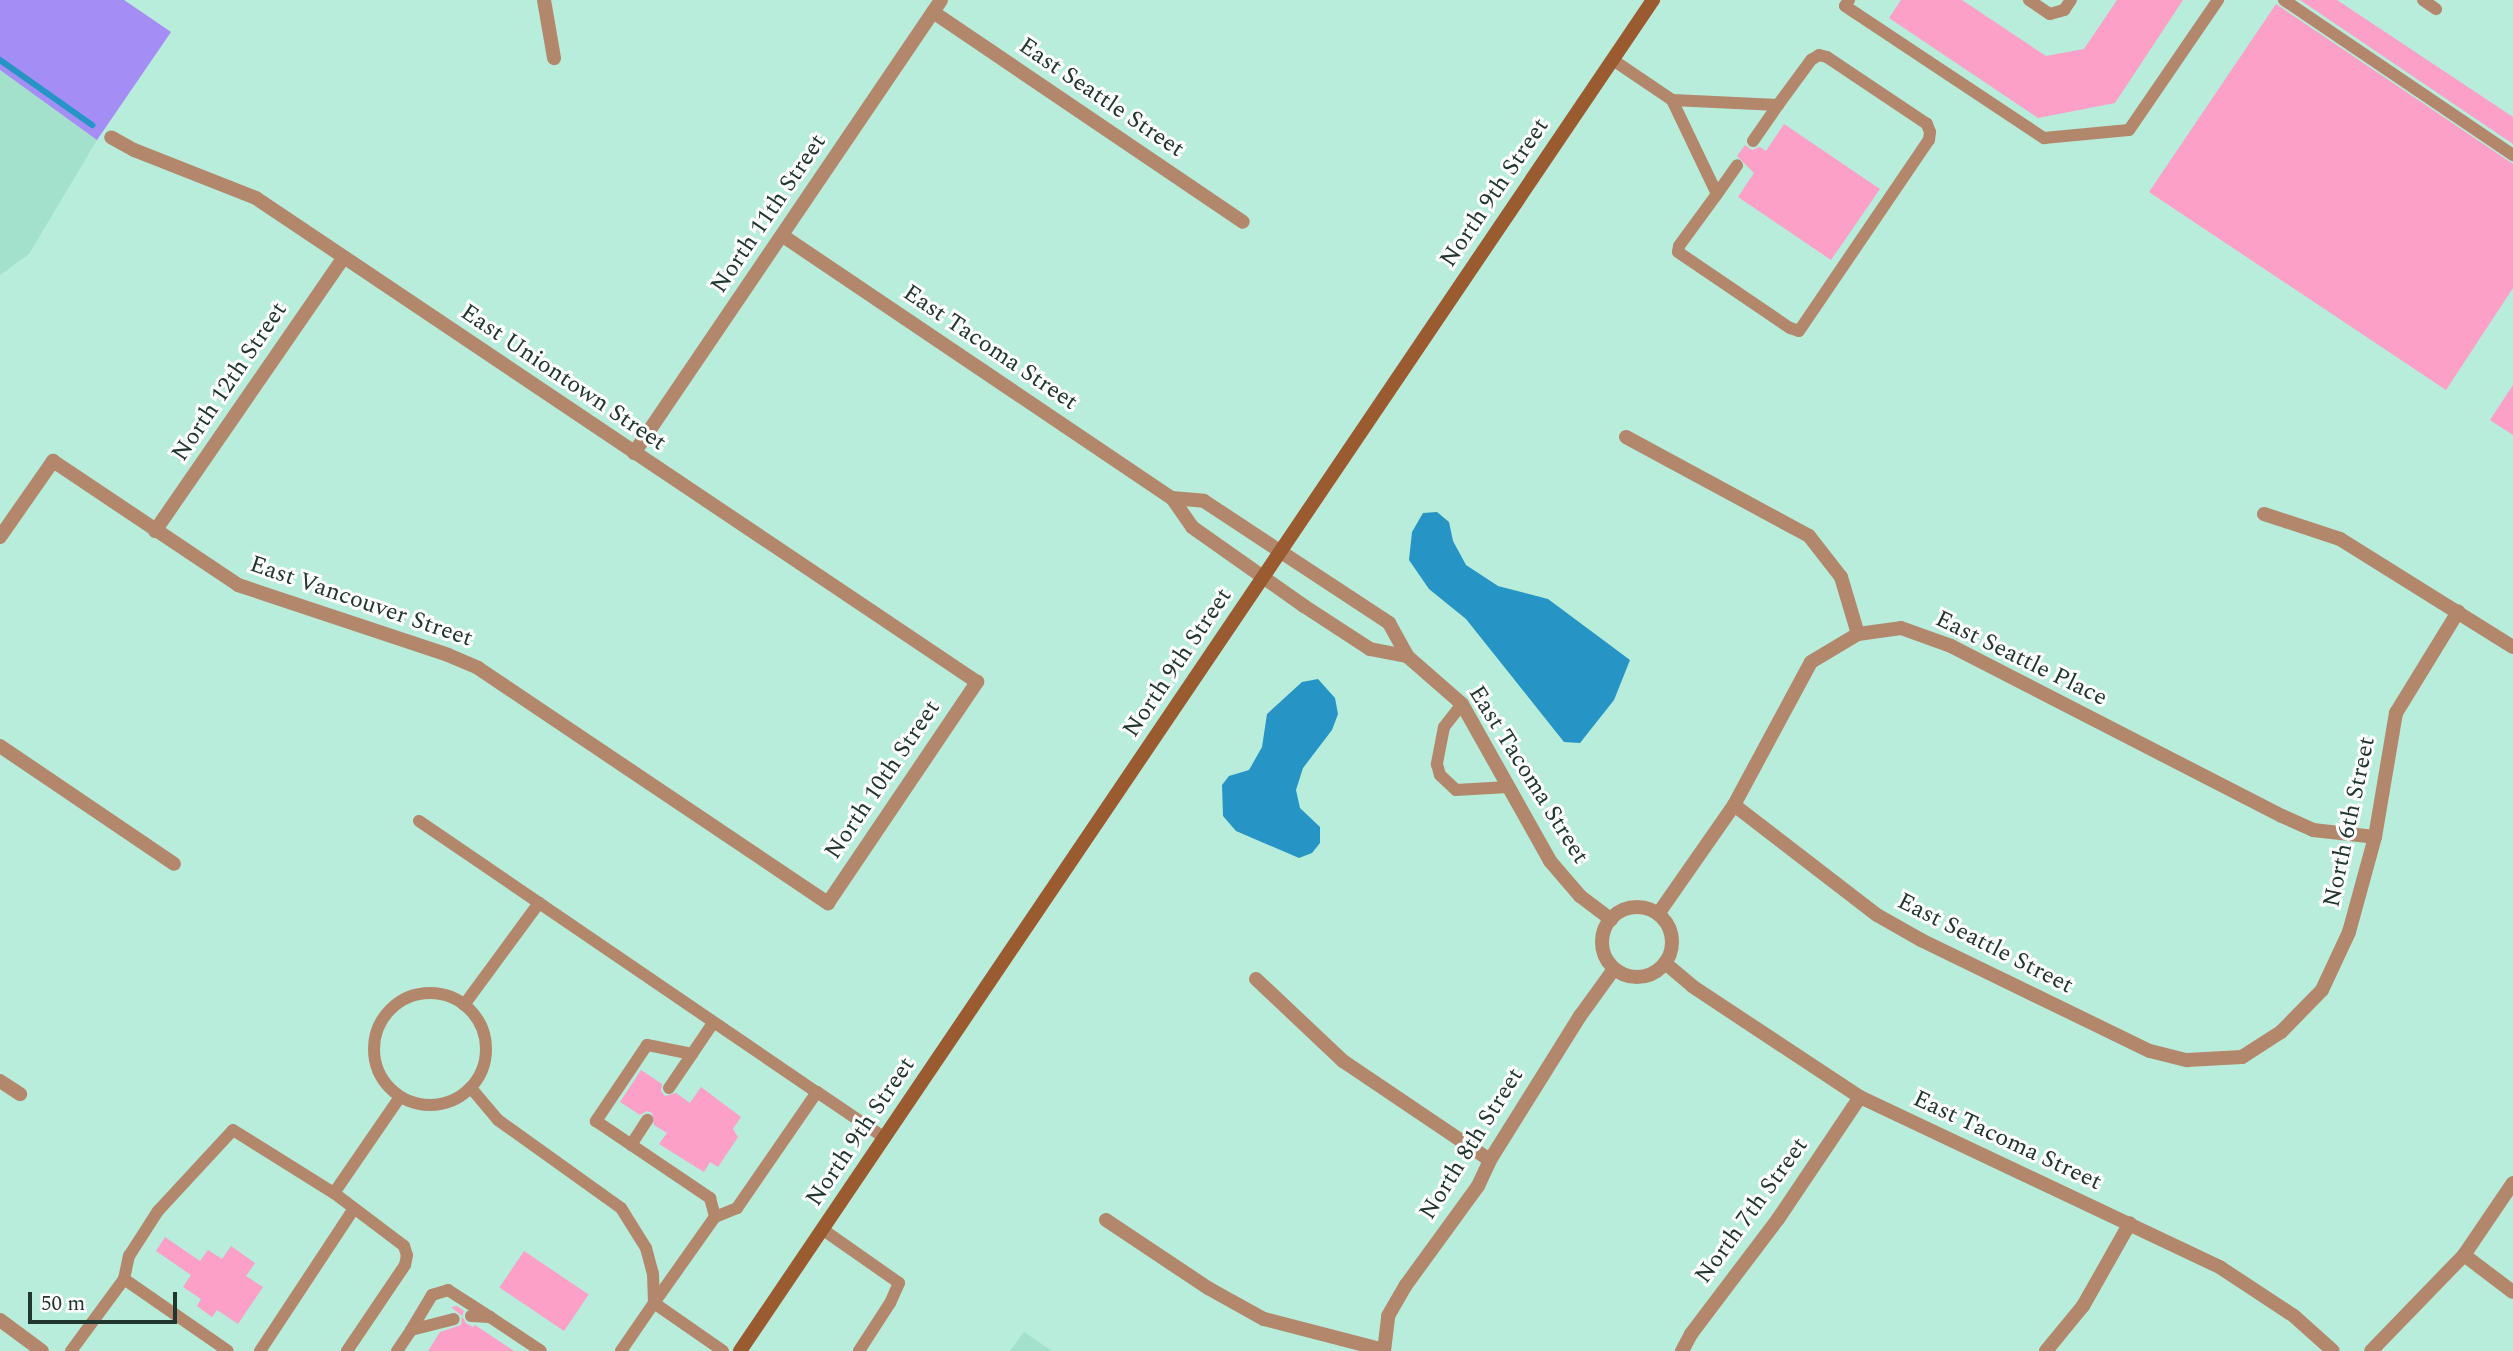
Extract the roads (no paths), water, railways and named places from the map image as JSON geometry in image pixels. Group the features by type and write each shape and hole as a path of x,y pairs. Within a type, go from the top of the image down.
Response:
{"main road":[{"name":"North 9th Street","path":"740,1351 1653,0"}],"street":[{"path":"544,0 554,58"},
{"name":"East Seattle Street","path":"937,6 1243,222"},
{"name":"North 11th Street","path":"634,453 937,6"},
{"name":"East Uniontown Street","path":"111,137 134,150 256,198 977,682"},
{"name":"East Tacoma Street","path":"783,236 1172,498 1192,527 1263,578 1370,649 1407,656"},
{"name":"North 12th Street","path":"155,531 343,258"},
{"path":"1626,437 1809,536 1841,577 1858,634 1811,662 1734,806 1658,914"},
{"name":"East Vancouver Street","path":"0,537 53,461 238,585 448,655 478,668 828,903"},
{"name":"East Tacoma Street","path":"1172,498 1205,501 1389,623 1407,656 1462,704 1550,861 1580,896 1611,919"},
{"path":"2264,514 2340,539 2513,647"},
{"name":"North 6th Street","path":"2242,1057 2281,1032 2322,990 2349,932 2375,837 2396,713 2458,612"},
{"name":"East Seattle Place","path":"1858,634 1901,628 1951,646 2282,816 2314,830 2375,837"},
{"name":"North 10th Street","path":"828,903 977,682"},
{"path":"0,746 174,864"},
{"name":"East Seattle Street","path":"1734,806 1877,915 1921,940 2150,1051 2187,1060 2242,1057"},
{"path":"1633,907 1658,914 1666,922 1672,937 1671,954 1665,963 1653,974 1641,977 1629,976 1614,969 1606,959 1602,943 1611,919 1633,907"},
{"name":"East Tacoma Street","path":"1665,963 1692,986 1860,1097 2130,1223 2256,1288 2294,1316 2333,1351"},
{"name":"North 8th Street","path":"1384,1350 1388,1316 1406,1285 1478,1185 1490,1160 1580,1016 1614,969"},
{"path":"1256,979 1343,1061 1490,1160"},
{"path":"0,1081 20,1094"},
{"name":"North 7th Street","path":"1682,1351 1690,1334 1778,1219 1860,1097"},
{"path":"2371,1351 2464,1255 2513,1183"},
{"path":"1106,1220 1208,1288 1264,1319 1384,1350"},
{"path":"2046,1351 2083,1307 2130,1223"},
{"path":"2464,1255 2513,1292"},
{"path":"0,1320 42,1351"}],"lane":[{"path":"1849,0 1845,6 2044,138 2129,130 2218,0"},
{"path":"2029,0 2050,14 2064,10 2071,0"},
{"path":"2284,0 2513,155"},
{"path":"2423,0 2436,9"},
{"path":"1737,165 1679,246 1678,252 1779,321 1799,331 1929,141 1930,132 1927,124 1828,57 1819,55 1811,60 1754,141"},
{"path":"1613,60 1672,100 1717,194"},
{"path":"1672,100 1778,105"},
{"path":"1462,704 1444,727 1437,764 1440,775 1456,790 1508,787"},
{"path":"419,821 885,1138"},
{"path":"464,1005 539,903"},
{"path":"426,993 444,995 464,1005 474,1013 483,1028 487,1046 485,1063 471,1088 451,1102 434,1106 416,1104 400,1097 387,1086 378,1070 374,1053 375,1035 382,1019 394,1006 409,997 426,993"},
{"path":"669,1088 713,1023"},
{"path":"692,1054 647,1045 596,1121 710,1198 715,1217"},
{"path":"471,1088 498,1120 621,1208 646,1248 653,1274 654,1303"},
{"path":"621,1351 715,1217 737,1208 817,1092"},
{"path":"334,1193 400,1097"},
{"path":"631,1145 647,1120"},
{"path":"71,1351 124,1279 129,1256 158,1211 233,1130 334,1193 404,1246 407,1255 405,1265 346,1351"},
{"path":"260,1351 353,1210"},
{"path":"822,1229 899,1283 890,1303 859,1351"},
{"path":"124,1279 228,1351"},
{"path":"397,1351 432,1295 448,1290 541,1351"},
{"path":"654,1303 723,1351"},
{"path":"471,1316 490,1317"},
{"path":"411,1330 454,1319"}],"water":[{"path":"1437,512 1449,522 1453,541 1466,565 1498,586 1548,599 1630,660 1614,700 1580,743 1564,742 1466,619 1429,589 1409,560 1412,532 1423,513"},
{"path":"1318,679 1335,698 1338,714 1332,730 1303,768 1296,790 1300,808 1320,827 1320,843 1312,853 1299,858 1236,831 1223,816 1222,785 1229,776 1249,770 1262,747 1267,714 1302,682"}],"waterway":[{"path":"0,60 92,125"}]}
